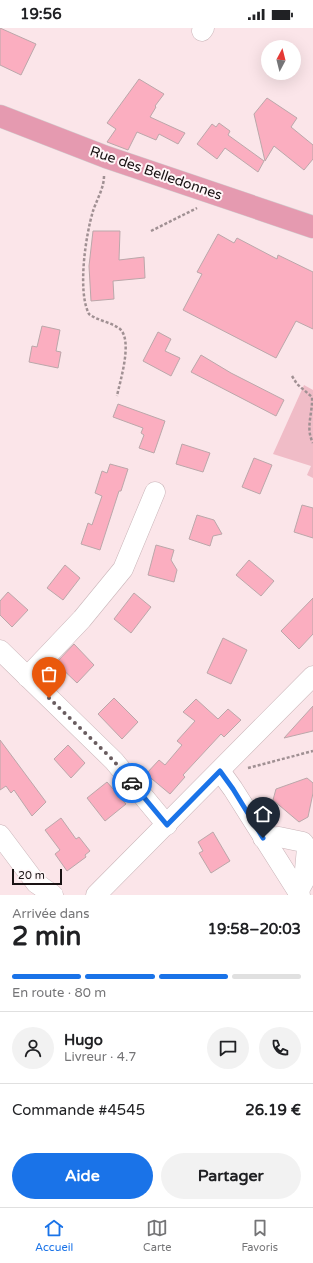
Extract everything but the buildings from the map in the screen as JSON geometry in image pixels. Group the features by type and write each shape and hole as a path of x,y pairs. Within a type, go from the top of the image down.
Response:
{"main road":[{"name":"Rue des Belledonnes","path":"0,116 106,157 313,227"}],"street":[{"path":"27,677 82,619 123,569 155,492"},
{"path":"0,650 114,761 167,825"},
{"path":"96,895 313,676"},
{"path":"220,771 299,893"},
{"path":"0,835 36,883 53,895"},
{"path":"263,838 279,837 303,842 307,848 304,881 299,893"}],"path":[{"path":"106,157 104,162 104,181 88,228 85,296 86,308 89,314 121,330 125,338 126,347 124,365 117,396"},
{"path":"151,231 199,207"},
{"path":"292,376 297,384 312,397 309,435 313,442"},
{"path":"220,771 254,768 313,751"}],"shaded area":[{"path":"304,385 313,390 313,478 307,475 311,466 273,454"}],"way so far":[{"path":"49,698 114,761 132,783"}],"route":[{"path":"132,783 167,825 220,771 233,789 263,838"}]}
